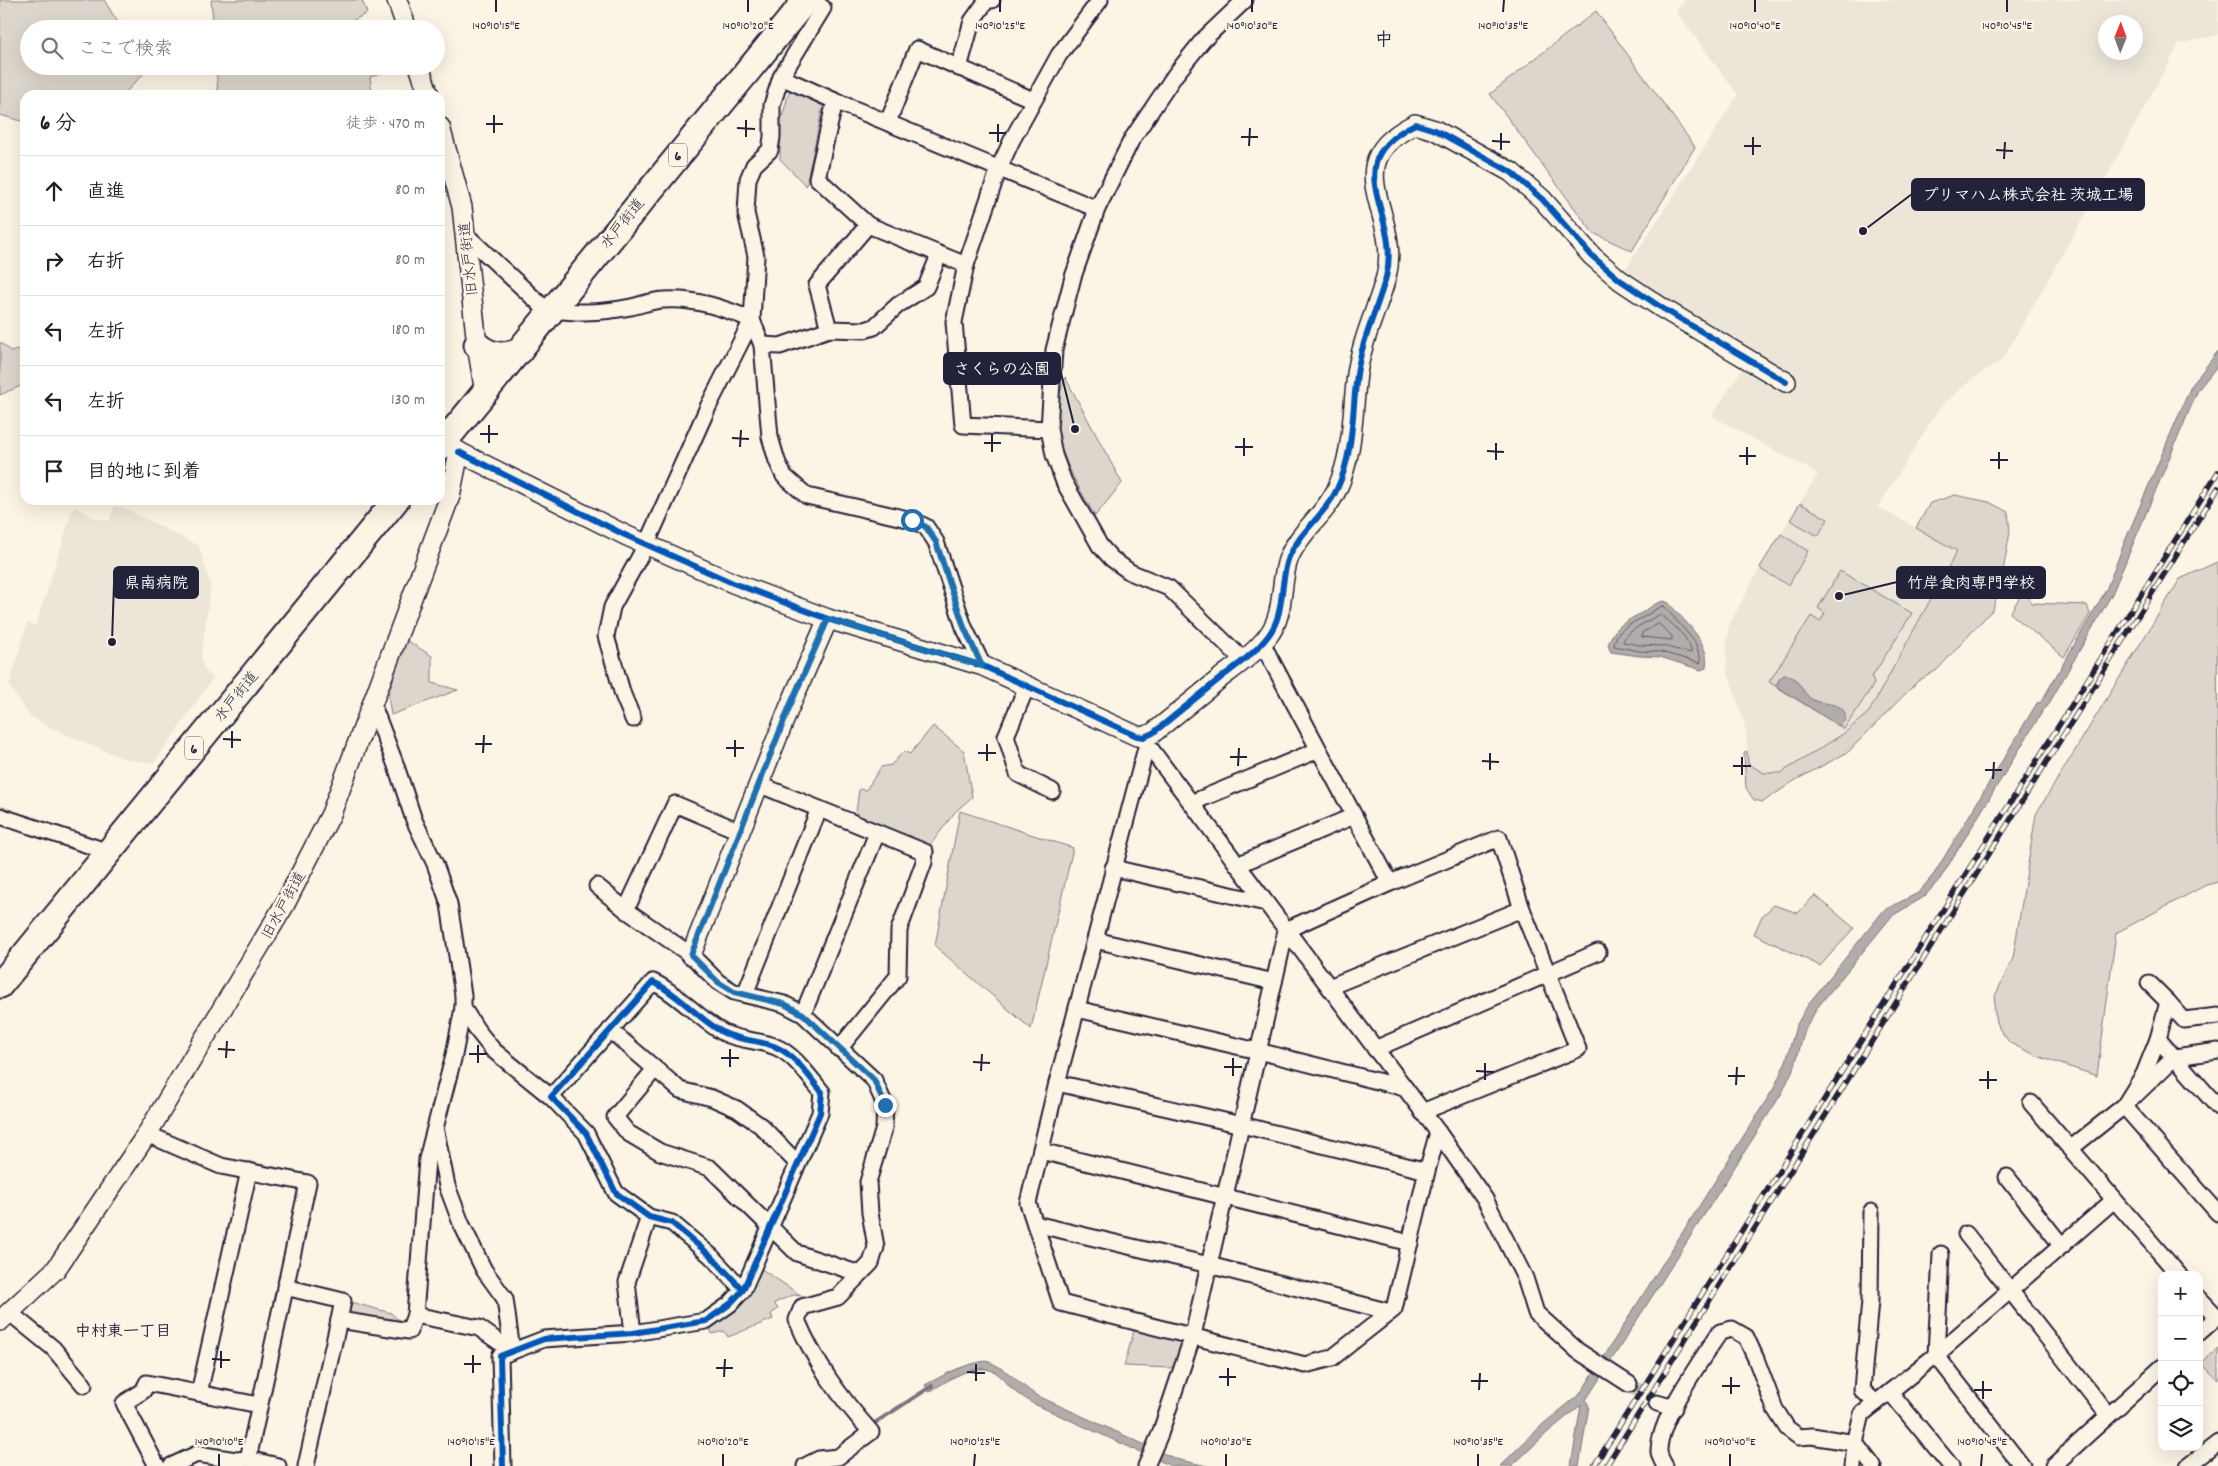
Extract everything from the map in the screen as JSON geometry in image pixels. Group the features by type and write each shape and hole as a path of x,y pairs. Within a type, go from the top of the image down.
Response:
{"highway":[{"name":"水戸街道","path":"448,447 485,393 806,0"},
{"path":"477,345 490,354 500,356 520,351"},
{"name":"水戸街道","path":"0,985 392,505"}],"street":[{"path":"397,0 404,20"},
{"path":"633,719 623,695 606,636 612,607 646,544 708,408 752,320 756,256 746,214 748,179 754,164 770,150 772,105 781,77 823,8 813,0"},
{"path":"959,68 972,21 987,0 992,0"},
{"path":"1049,429 963,425 954,322 966,265 999,168 1033,100 1059,55 1100,0"},
{"path":"1243,660 1169,588 1130,572 1112,559 1100,546 1064,482 1054,455 1049,429 1054,350 1073,276 1097,209 1132,139 1175,75 1202,40 1245,0"},
{"path":"888,122 917,49 1033,100"},
{"path":"423,75 427,90"},
{"path":"781,77 1097,209"},
{"path":"835,101 817,178 868,225 966,265"},
{"path":"1438,1132 1426,1171 1394,1309 1332,1358 1305,1364 1061,1303 1028,1203 1057,1083 1146,740 1262,644 1274,628 1279,613 1283,581 1289,556 1301,536 1336,491 1345,467 1352,436 1357,374 1365,334 1386,276 1389,253 1387,230 1376,194 1373,176 1378,154 1396,134 1415,124 1435,130 1511,172 1542,199 1592,256 1620,280 1662,308 1786,382"},
{"name":"旧水戸街道","path":"445,144 462,207 477,345 485,393"},
{"path":"830,329 817,285 868,225"},
{"path":"466,235 541,305 552,310 617,310 662,300 692,300 728,310 752,320 762,345 770,437 777,461 784,476 807,496 912,520 926,527 936,542 964,627 982,666"},
{"path":"762,345 780,346 830,329 865,330 874,327 898,305 926,287 939,255"},
{"path":"448,447 646,544 734,583 828,619 982,666 1146,740 1237,865 1438,1132 1485,1199 1525,1278 1536,1313 1578,1350 1629,1384"},
{"name":"旧水戸街道","path":"5,1317 56,1269 147,1134 285,904 331,814 450,496 448,447"},
{"path":"691,955 758,784 828,619"},
{"path":"1262,644 1390,883"},
{"path":"1027,686 1006,736 1018,774 1052,791"},
{"path":"339,1320 409,1331 415,1315 420,1229 427,1159 454,1055 463,1008 449,904 435,864 414,820 372,703"},
{"path":"1191,803 1318,750"},
{"path":"758,784 926,852 899,930 898,976 839,1049"},
{"path":"626,910 676,804 739,831"},
{"path":"745,994 819,809"},
{"path":"0,816 109,852"},
{"path":"1237,865 1354,816"},
{"path":"803,1014 877,832"},
{"path":"1286,930 1390,883 1499,838 1522,909 1578,1048 1422,1112"},
{"path":"1113,868 1266,903"},
{"path":"597,886 626,910 691,955 718,982 734,992 784,1004 803,1014 874,1080 885,1105 884,1128 868,1182 870,1213 876,1248 871,1263 838,1297 802,1307 797,1320 809,1348 843,1401 871,1432 835,1461 819,1459 806,1466"},
{"path":"1329,987 1522,909"},
{"path":"1146,1466 1160,1434 1194,1335 1286,930"},
{"path":"1094,940 1274,982"},
{"path":"1375,1049 1598,952"},
{"path":"502,1466 500,1356 544,1339 633,1333 706,1321 730,1304 743,1290 820,1114 822,1092 796,1063 776,1047 726,1034 694,1014 662,986 653,982 551,1097"},
{"path":"2150,983 2184,1020 2218,1016"},
{"path":"2124,1106 2144,1074 2158,1039 2168,1002"},
{"path":"463,1008 493,1050 551,1097 586,1133 616,1193 649,1217 672,1223 711,1256 717,1265 743,1290"},
{"path":"1077,1009 1258,1050 1405,1088"},
{"path":"610,1030 680,1090 712,1098 737,1109 761,1126 798,1164"},
{"path":"2158,1039 2218,1107"},
{"path":"2070,1149 2124,1106 2175,1057 2218,1051"},
{"path":"655,1070 614,1117 628,1133 660,1152 710,1168 797,1253 860,1274"},
{"path":"1057,1083 1242,1125 1426,1171"},
{"path":"2031,1103 2176,1271"},
{"path":"2124,1106 2218,1212"},
{"path":"435,1128 446,1186 484,1270 505,1299 512,1351"},
{"path":"147,1134 221,1166 308,1183 248,1459"},
{"path":"1041,1152 1410,1243"},
{"path":"200,1394 249,1171"},
{"path":"2007,1178 2062,1246"},
{"path":"1853,1466 1855,1443 1862,1414 1936,1355 2114,1200"},
{"path":"1871,1212 1870,1301 1862,1390 1876,1403"},
{"path":"633,1333 627,1282 649,1217"},
{"path":"1035,1224 1209,1265 1390,1312"},
{"path":"1966,1234 2108,1415"},
{"path":"1941,1254 1936,1355 2022,1466"},
{"path":"285,1287 343,1301 306,1466"},
{"path":"2203,1302 2217,1317 2203,1329"},
{"path":"415,1315 479,1328 512,1351"},
{"path":"5,1317 54,1348 84,1385"},
{"path":"1665,1466 1660,1459 1659,1451 1662,1438 1688,1379 1720,1332 1732,1329 1746,1337 1775,1409 1787,1428 1799,1438 1812,1436 1855,1443 1873,1466"},
{"path":"2053,1466 2158,1371"},
{"path":"157,1466 124,1403 143,1391 148,1383 259,1405"},
{"path":"1890,1392 1951,1466"},
{"path":"1657,1403 1674,1408"},
{"path":"2188,1466 2218,1444"},
{"path":"171,1466 197,1454 236,1460 248,1459 278,1466"}],"shaded area":[{"path":"0,0 104,0 116,20 20,20 20,75 142,75 128,90 20,90 20,121 0,115"},
{"path":"211,0 362,0 367,13 354,20 213,20"},
{"path":"1685,0 2218,0 2218,35 2179,44 2098,192 2002,360 1971,380 1940,407 1878,507 1958,550 1869,712 1843,734 1781,773 1764,773 1748,764 1746,732 1727,671 1726,646 1729,625 1760,567 1818,474 1712,416 1752,353 1711,324 1666,298 1626,269 1738,95 1676,11"},
{"path":"1596,11 1695,147 1632,251 1593,233 1490,94"},
{"path":"217,75 376,75 370,77 371,90 218,90"},
{"path":"790,89 823,106 806,186 780,159 780,124"},
{"path":"0,342 12,352 20,348 20,386 0,395"},
{"path":"1065,377 1122,483 1095,516 1068,466 1058,433 1059,397"},
{"path":"1955,495 1989,502 2008,512 2010,532 2001,582 1993,609 1937,670 1918,681 1848,752 1794,781 1763,802 1754,800 1746,788 1744,753 1747,751 1748,764 1764,773 1781,773 1843,734 1869,712 1957,551 1916,528 1930,503"},
{"path":"1800,503 1828,519 1818,536 1790,520"},
{"path":"74,506 93,517 109,521 114,506 124,508 199,546 211,585 201,658 204,670 213,678 154,763 124,759 54,729 29,715 9,686 27,623 36,625"},
{"path":"1781,534 1808,551 1789,585 1763,571 1760,567"},
{"path":"2217,562 2218,882 2206,885 2116,933 2097,1076 2037,1056 2010,1043 2000,1030 1994,1010 1995,996 2013,958 2036,814 2180,579"},
{"path":"1840,571 1912,613 1872,677 1874,684 1844,729 1769,682 1811,616 1820,622 1825,613 1818,608"},
{"path":"2023,592 2032,603 2087,605 2090,614 2064,657 2010,613"},
{"path":"406,640 432,656 432,683 458,690 391,715 388,695"},
{"path":"933,726 964,751 972,797 955,812 928,848 859,822 856,813 859,789 866,790 881,767 891,765 904,751 910,754"},
{"path":"960,811 1073,848 1031,1029 935,946"},
{"path":"1815,895 1854,928 1820,966 1754,934 1762,916 1774,905 1798,913"},
{"path":"757,1266 802,1296 793,1295 774,1303 778,1309 771,1314 773,1319 728,1337 724,1331 712,1334 709,1324"},
{"path":"347,1301 391,1313 407,1328 343,1318"},
{"path":"1135,1327 1189,1338 1180,1359 1171,1368 1124,1366"},
{"path":"2218,1349 2218,1380 2203,1365 2203,1361"}],"water":[{"path":"2218,351 2218,365 2198,390 2112,594 2047,707 1940,879 1924,897 1892,916 1817,1008 1805,1030 1795,1065 1782,1093 1586,1400 1589,1406 1579,1466 1571,1466 1581,1405 1548,1432 1512,1466 1500,1466 1543,1424 1580,1394 1774,1088 1786,1061 1796,1026 1809,1003 1884,910 1918,893 1934,874 2037,703 2041,702 2106,590 2191,386"},
{"path":"1664,601 1669,603 1695,632 1704,649 1706,668 1701,670 1660,657 1611,652 1608,646 1610,639 1617,629 1653,605"},
{"path":"1784,675 1797,681 1813,700 1839,707 1845,714 1845,720 1839,726 1776,686 1779,679"},
{"path":"986,1361 1006,1371 1036,1395 1176,1459 1207,1466 1171,1466 1032,1403 1012,1389 998,1374 987,1369 978,1369 960,1374 929,1392 925,1385 962,1367"}],"waterway":[{"path":"870,1426 932,1386"},
{"path":"841,1445 850,1439"}],"tunnel":[{"path":"1629,1384 1657,1403"}],"railway":[{"path":"1594,1466 2218,472"},
{"path":"1606,1466 2218,488"}],"cycle path":[{"path":"459,452 625,535 733,583 828,619 983,666 1137,736 1144,737 1153,733 1247,658 1268,636 1274,627 1280,607 1289,557 1337,489 1347,461 1352,432 1359,361 1386,277 1389,254 1374,174 1378,156 1391,140 1415,124 1435,130 1511,172 1542,199 1592,256 1620,280 1662,308 1786,382"},
{"path":"503,1466 500,1356 544,1339 633,1333 706,1321 730,1304 743,1290 820,1113 822,1092 789,1055 776,1047 724,1033 671,993 653,982 551,1097 586,1133 616,1193 649,1217 672,1223 711,1256 743,1290"}],"place":[{"name":"プリマハム株式会社 茨城工場","path":"1863,231"},
{"name":"さくらの公園","path":"1075,429"},
{"name":"竹岸食肉専門学校","path":"1839,596"},
{"name":"県南病院","path":"112,642"}],"district":[{"name":"中","path":"1384,39"},
{"name":"中村東一丁目","path":"123,1330"}],"route":[{"path":"885,1105 874,1080 803,1014 784,1004 734,992 718,982 691,955 789,708 828,619 982,666 964,627 936,542 926,527 912,520"}]}
